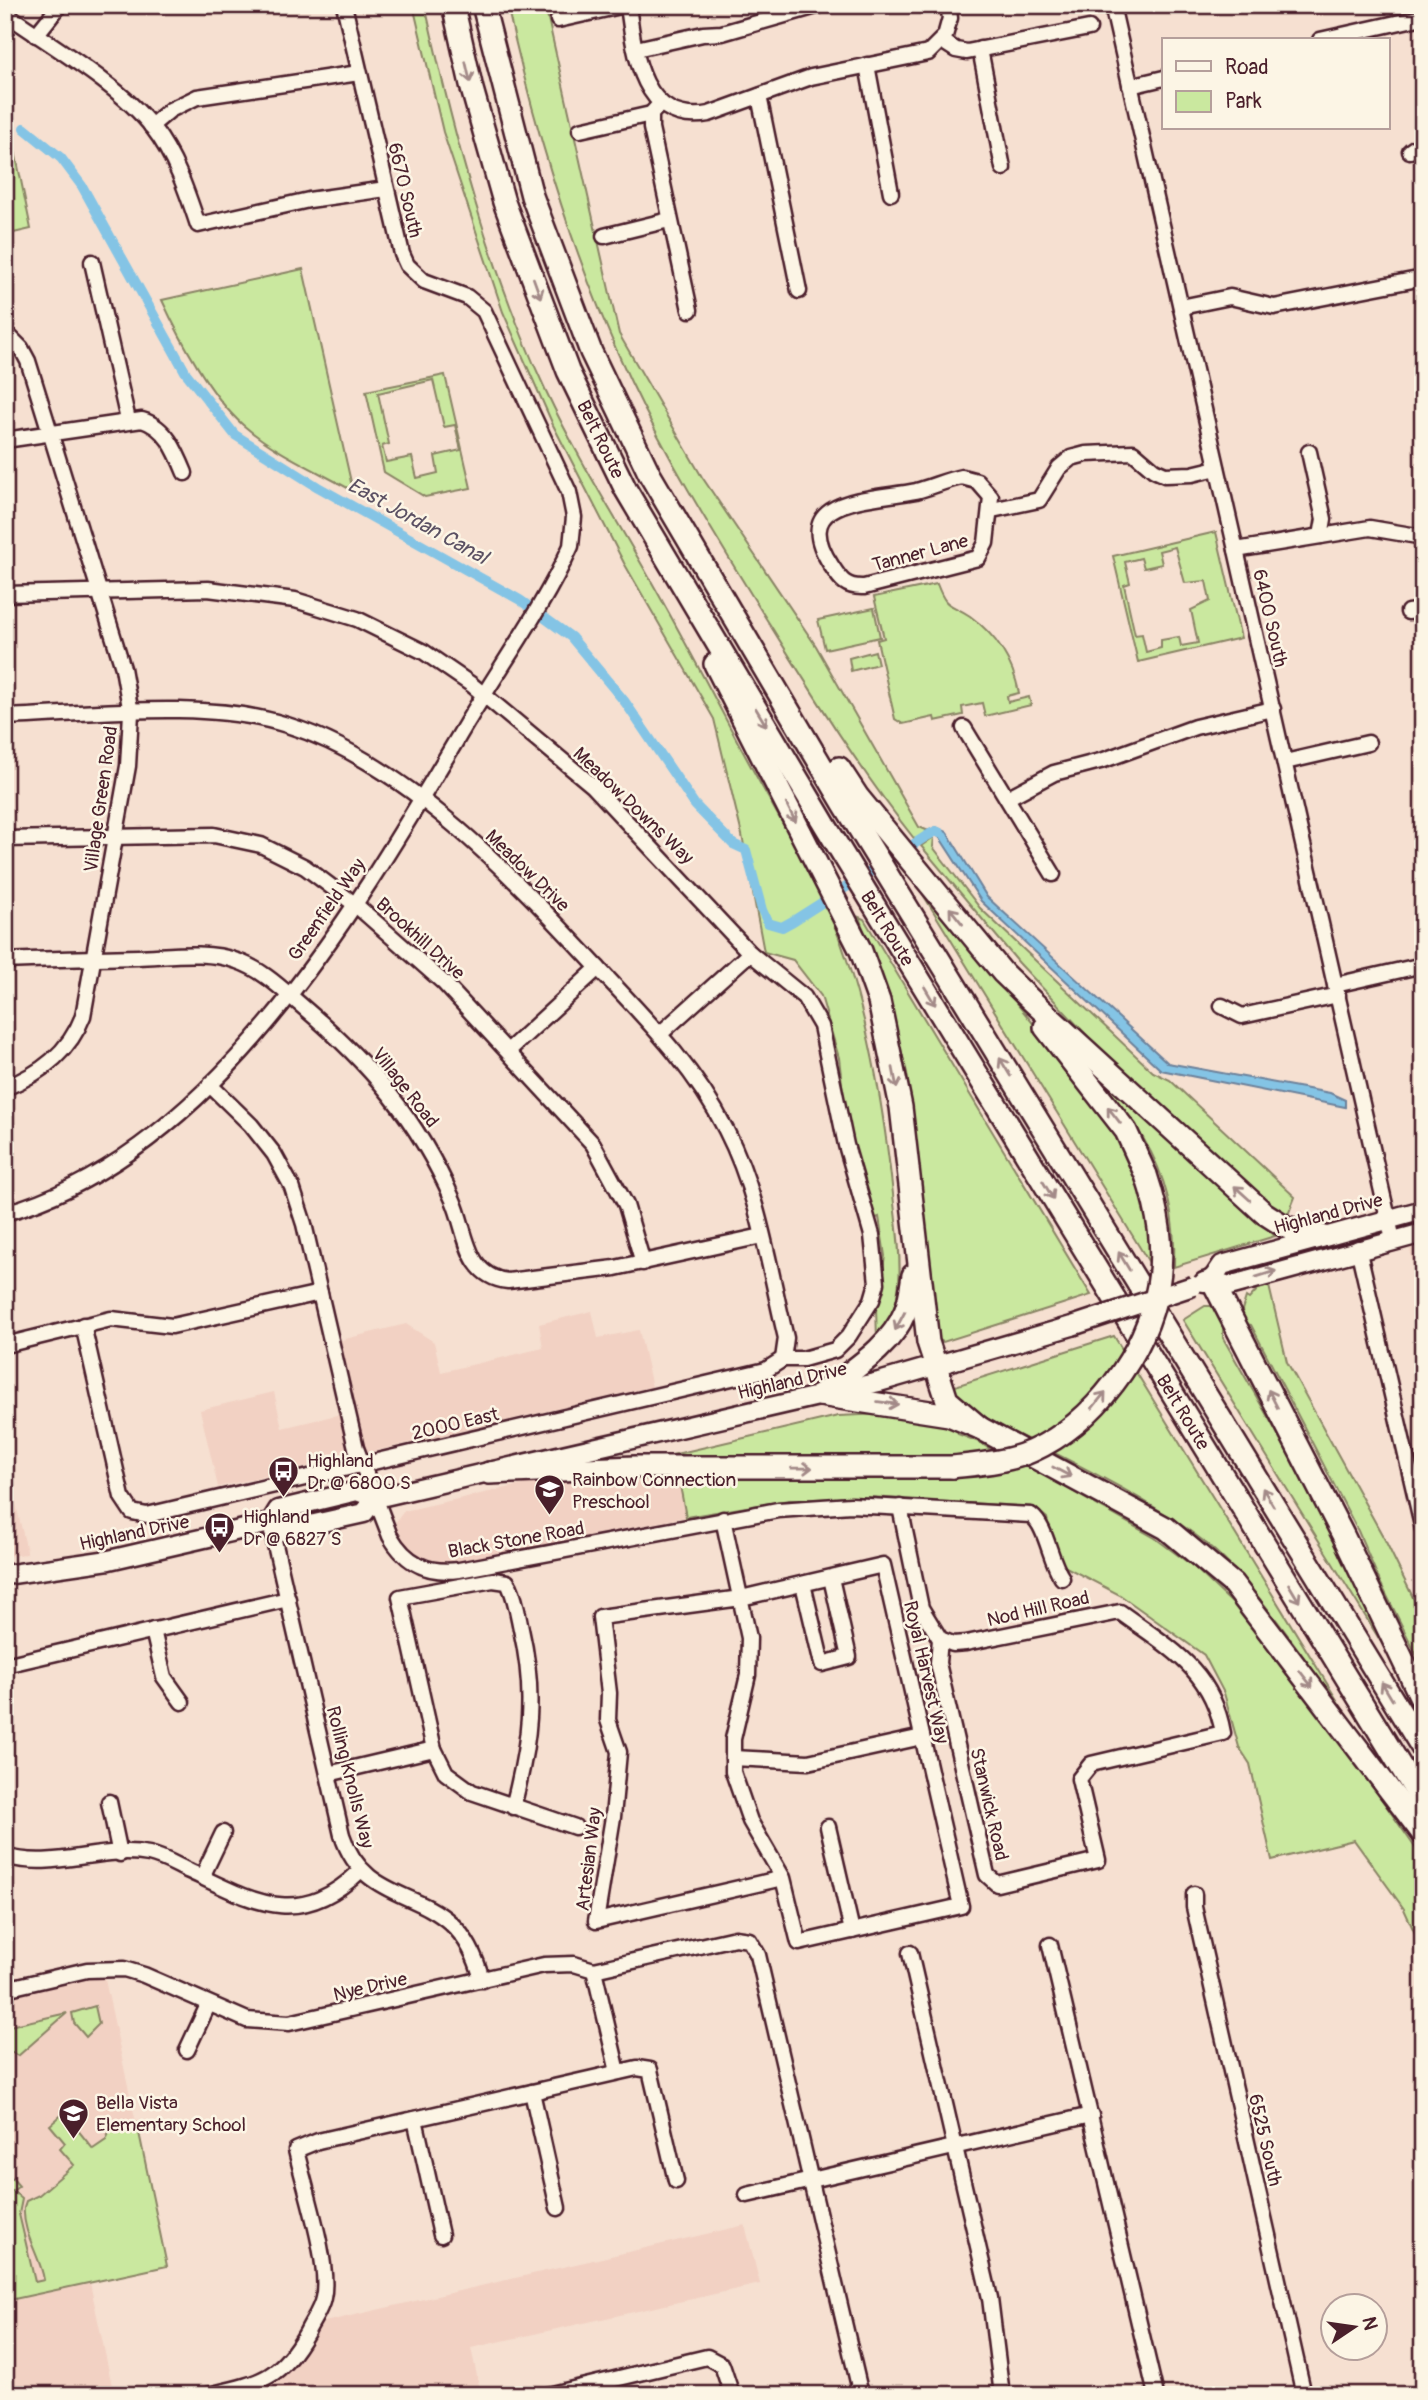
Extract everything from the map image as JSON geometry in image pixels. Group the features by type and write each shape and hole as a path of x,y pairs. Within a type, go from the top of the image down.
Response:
{"highway":[{"name":"Belt Route","path":"453,5 472,89 504,202 568,371 626,490 825,825 1423,1803"},
{"name":"Belt Route","path":"483,5 533,196 591,352 650,474 844,804 1423,1749"},
{"path":"626,490 861,951 879,1001 901,1107 928,1342 947,1400 980,1428"},
{"path":"489,1473 635,1467 953,1467 988,1463 1030,1452 1064,1434 1094,1407 1125,1366 1145,1325 1158,1287 1158,1213 1146,1175 1126,1131 1003,973 858,797 704,566"},
{"path":"1003,973 1264,1213 1286,1227 1322,1236"},
{"path":"820,1395 874,1354 895,1332 906,1311 917,1256"},
{"path":"1203,1283 1343,1535 1423,1702"},
{"path":"820,1395 949,1415 980,1428 1166,1528 1233,1584 1423,1834"}],"main road":[{"name":"Highland Drive","path":"1203,1283 1222,1265 1423,1210"},
{"name":"Highland Drive","path":"5,1575 100,1562 270,1523 283,1531 364,1513 376,1497 489,1473 935,1367 1203,1283 1229,1286 1358,1248 1423,1233"}],"street":[{"path":"36,35 60,5"},
{"name":"6670 South","path":"344,5 397,237 407,265 424,281 467,297 491,320 569,492 574,529"},
{"path":"558,20 627,5 644,80 656,109 651,128 690,310"},
{"path":"636,49 703,34 722,33 820,5"},
{"path":"580,130 656,109 702,116 820,75 922,55 942,41 949,24 948,5"},
{"name":"6400 South","path":"1112,5 1394,1240"},
{"path":"5,13 118,93 151,125 175,165 198,225 309,200 386,189"},
{"path":"1329,38 1423,17"},
{"path":"942,41 961,51 1089,28"},
{"path":"980,49 1003,168"},
{"path":"867,65 891,193"},
{"path":"151,125 170,110 197,97 359,73"},
{"path":"1130,86 1162,78"},
{"path":"759,96 799,291"},
{"path":"1410,151 1423,142"},
{"path":"604,236 669,220"},
{"path":"92,262 128,420"},
{"path":"1181,307 1230,297 1274,306 1423,278"},
{"name":"Village Green Road","path":"5,332 21,348 28,362 123,668 131,713 128,766 83,1016 65,1048 47,1066 26,1080 5,1088"},
{"path":"5,440 142,419 158,428 175,448 186,473"},
{"path":"992,510 1039,500 1061,466 1082,454 1133,452 1154,470 1169,475 1217,468"},
{"path":"1309,453 1324,519 1321,536"},
{"name":"Tanner Lane","path":"962,477 981,484 991,496 992,510 985,549 973,561 860,588 842,582 823,553 817,535 819,521 829,511 866,498 916,491 962,477"},
{"path":"1236,550 1370,528 1423,537"},
{"name":"Greenfield Way","path":"5,1213 60,1192 132,1152 211,1086 288,994 357,906 564,562 574,529"},
{"name":"Meadow Downs Way","path":"5,594 208,589 295,600 357,619 424,652 484,694 593,786 750,953 804,997 821,1026 846,1145 877,1260 877,1283 872,1300 841,1345 827,1353 803,1359 783,1359"},
{"path":"1007,799 1054,773 1104,760 1195,727 1273,709"},
{"name":"Meadow Drive","path":"5,717 131,713 230,714 287,724 330,741 368,762 421,800 522,887 660,1034 708,1096 742,1164 786,1338 783,1359"},
{"path":"964,728 1053,874"},
{"path":"1284,762 1368,743"},
{"name":"Brookhill Drive","path":"5,839 214,835 261,845 305,867 357,906 443,983 593,1144 626,1205 643,1264"},
{"path":"660,1034 750,953"},
{"name":"Village Road","path":"5,961 217,956 257,970 351,1050 410,1118 436,1161 456,1205 473,1261 485,1274 508,1281 562,1276 643,1264 762,1236"},
{"path":"1222,1006 1241,1016 1423,965"},
{"path":"508,1051 598,968"},
{"name":"Black Stone Road","path":"211,1086 251,1125 280,1165 304,1224 356,1448 397,1548 415,1564 440,1572 723,1520 804,1508 900,1507 1023,1514 1036,1519 1051,1563 1062,1578"},
{"path":"1358,1248 1423,1529"},
{"path":"5,1345 111,1319 172,1326 320,1293"},
{"name":"2000 East","path":"83,1325 122,1497 132,1513 146,1515 766,1370 783,1359"},
{"path":"900,1507 921,1608 940,1639"},
{"path":"723,1520 741,1598 749,1655 733,1739 733,1772 750,1821 783,1878"},
{"name":"Rolling Knolls Way","path":"270,1523 344,1842 360,1871 450,1920 467,1940 482,1980"},
{"name":"Royal Harvest Way","path":"600,1617 741,1598 883,1565 961,1906 799,1943 783,1878"},
{"path":"803,1584 822,1664 849,1657 831,1578"},
{"path":"513,1807 532,1693 530,1666 516,1605 506,1582 494,1580 400,1597 434,1749 446,1773 463,1788 513,1807 575,1827"},
{"path":"5,1665 288,1599"},
{"name":"Nod Hill Road","path":"940,1639 953,1644 967,1643 1120,1612 1192,1665 1216,1701 1223,1733"},
{"name":"Artesian Way","path":"600,1617 608,1720 619,1752 613,1817 596,1921 783,1878"},
{"path":"153,1630 164,1676 182,1702"},
{"name":"Stanwick Road","path":"940,1639 938,1663 987,1875 997,1884 1098,1860 1079,1779 1091,1764 1223,1733"},
{"path":"733,1758 808,1762 922,1737"},
{"path":"328,1774 434,1749"},
{"path":"110,1802 120,1854"},
{"path":"828,1827 852,1931"},
{"path":"202,1877 223,1833"},
{"path":"5,1856 36,1862 120,1854 150,1854 254,1901 287,1907 322,1900 339,1890 360,1871"},
{"name":"6525 South","path":"1194,1894 1194,1907 1304,2395"},
{"name":"Nye Drive","path":"5,1989 87,1970 124,1969 144,1975 247,2020 289,2023 560,1962 594,1970 735,1938 749,1940 758,1955 811,2180"},
{"path":"1050,1945 1156,2395"},
{"path":"910,1953 993,2311 996,2364 1002,2395"},
{"path":"594,1970 618,2072"},
{"path":"187,2050 208,2005"},
{"path":"208,2395 259,2382 275,2374 290,2360 323,2299 322,2264 296,2150 318,2141 636,2068 650,2070 676,2181"},
{"path":"532,2092 558,2208"},
{"path":"747,2195 1091,2115"},
{"path":"415,2119 441,2235"},
{"path":"811,2180 861,2395"},
{"path":"548,2395 699,2358 715,2359 727,2374 732,2395"}],"shaded area":[{"path":"1423,1246 1423,1302 1420,1303 1410,1249"},
{"path":"592,1311 598,1338 639,1330 652,1387 218,1487 200,1410 274,1392 282,1428 341,1414 325,1344 406,1324 434,1342 441,1372 543,1348 539,1324"},
{"path":"5,1458 27,1551 27,1554 5,1556"},
{"path":"677,1474 686,1517 452,1563 433,1563 415,1555 408,1549 395,1523 404,1511 534,1482"},
{"name":"Bella Vista Elementary School","path":"104,1975 167,2266 90,2283 114,2395 5,2395 5,1996"},
{"path":"745,2225 760,2284 471,2348 481,2395 237,2395 284,2376 298,2360 320,2323"}],"green space":[{"path":"413,5 425,5 461,153 490,250 546,391 805,864 839,936 856,989 876,1076 899,1251 900,1270 895,1306 888,1324 877,1340 876,1307 885,1256 879,1217 874,1219 846,1118 839,1058 821,996 793,960 764,952 742,835 714,719 624,563 553,425 503,312 443,132"},
{"path":"507,5 545,5 619,334 702,477 816,646 919,827 931,832 916,841 855,757 780,642 694,499 631,382 610,336 558,197"},
{"path":"5,119 9,122 31,229 5,235"},
{"path":"303,269 353,491 268,444 231,413 197,367 162,300"},
{"path":"445,375 471,488 425,497 384,472 366,391","holes":["433,380 444,427 455,425 461,450 435,456 438,473 417,478 412,457 386,462 382,446 389,444 378,393"]},
{"path":"1216,532 1241,638 1138,662 1113,556","holes":["1175,547 1185,583 1206,581 1210,601 1191,610 1198,643 1181,646 1179,637 1161,640 1161,648 1146,652 1142,634 1135,635 1124,585 1130,583 1125,562 1141,558 1144,568 1162,564 1159,551"]},
{"path":"937,584 946,602 979,623 1002,650 1019,693 1007,696 1008,702 1029,697 1031,705 985,716 982,703 962,707 963,715 935,721 934,717 903,724 895,719 877,640 884,638 874,597"},
{"path":"874,608 880,637 825,649 818,620"},
{"path":"875,651 878,664 851,671 849,658"},
{"path":"934,837 933,847 980,908 1153,1072 1170,1080 1295,1197 1286,1220 1111,1061 1019,963 921,846"},
{"path":"911,875 1060,1056 1149,1181 1153,1269"},
{"path":"859,917 864,919 1091,1295 943,1342 937,1339 907,1073 889,1002"},
{"path":"1096,1072 1275,1236 1174,1267 1171,1217 1158,1168 1143,1138"},
{"path":"1269,1286 1287,1362 1385,1540 1423,1618 1423,1668 1358,1531 1251,1325 1245,1324 1242,1310 1246,1297 1249,1299 1258,1289"},
{"path":"1205,1306 1214,1306 1223,1322 1223,1338 1276,1431 1418,1702 1183,1320"},
{"path":"1114,1336 1353,1726 1263,1603 1223,1558 1202,1540 1118,1486 968,1409 952,1394 952,1387"},
{"path":"884,1414 957,1425 958,1434 979,1442 999,1455 978,1459 663,1457 838,1416"},
{"path":"1022,1463 1155,1538 1194,1567 1232,1603 1362,1771 1423,1859 1423,1951 1404,1909 1354,1840 1272,1860 1250,1764 1239,1747 1224,1693 1204,1655 1120,1595 1062,1565 1055,1556 1047,1518 1034,1507 870,1497 789,1500 686,1517 679,1480"},
{"path":"95,2006 99,2024 86,2037 74,2023 72,2013"},
{"path":"67,2013 18,2056 5,2049 5,2027"},
{"path":"64,2113 93,2149 106,2140 111,2128 137,2123 167,2266 5,2301 5,2170 19,2186 13,2191 22,2199 19,2214 35,2282 44,2280 26,2227 24,2207 26,2201 39,2195 74,2165 60,2149 65,2143 50,2125"}],"water":[{"path":"936,827 947,832 987,897 1168,1063 1330,1093 1345,1100 1345,1107 1161,1070 981,901 940,838 936,835 930,838 927,831"}],"waterway":[{"name":"East Jordan Canal","path":"24,128 61,158 82,186 186,373 235,435 318,487 520,600 571,637 625,702 695,805 733,844 746,850 768,923 782,927 925,837 936,831 940,833"}],"place":[{"name":"Highland Dr @ 6800 S","path":"284,1498"},
{"name":"Rainbow Connection Preschool","path":"549,1517"},
{"name":"Highland Dr @ 6827 S","path":"220,1554"},
{"name":"Bella Vista Elementary School","path":"73,2140"}]}
